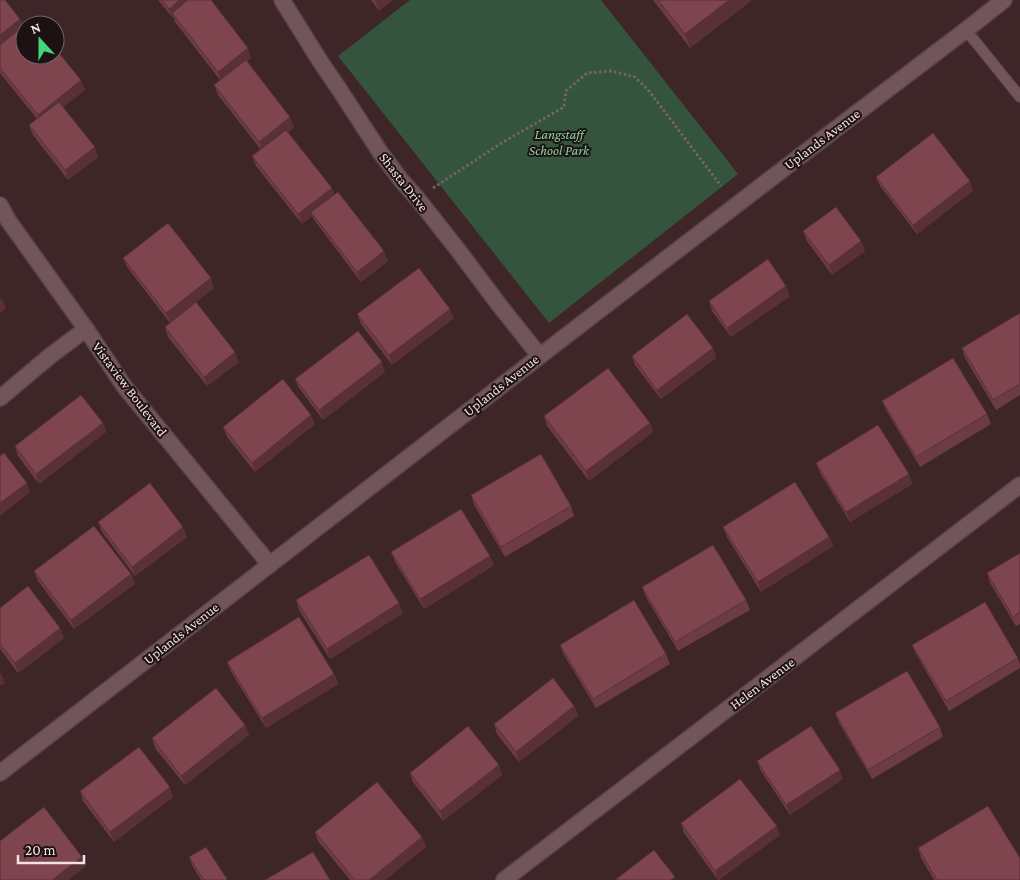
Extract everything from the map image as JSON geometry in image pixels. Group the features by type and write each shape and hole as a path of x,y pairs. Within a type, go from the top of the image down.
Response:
{"street":[{"name":"Shasta Drive","path":"282,0 380,152 539,355"},
{"name":"Uplands Avenue","path":"0,772 539,355 1004,0"},
{"name":"Vistaview Boulevard","path":"0,205 8,220 86,329 124,386 270,565"},
{"path":"0,398 86,329"},
{"name":"Helen Avenue","path":"504,880 1020,485"}],"lane":[{"path":"966,30 1020,97"}],"path":[{"path":"417,198 500,144 564,107 566,91 587,73 611,71 635,77 649,91 721,186"}],"green space":[{"name":"Langstaff School Park","path":"410,0 601,0 738,174 549,323 338,56"}],"building":[{"path":"0,0 5,0 17,15 15,15 15,23 0,35"},
{"path":"162,0 180,0 169,9"},
{"path":"188,0 211,0 248,48 218,72 172,13"},
{"path":"658,0 729,0 685,34"},
{"path":"15,33 15,65 65,65 65,60 81,80 38,115 0,68 0,45"},
{"path":"246,60 290,117 259,142 214,85"},
{"path":"59,102 95,147 65,170 29,125"},
{"path":"286,130 332,188 298,214 252,156"},
{"path":"933,133 970,181 913,225 876,177"},
{"path":"338,192 384,251 357,272 311,212"},
{"path":"836,207 861,241 829,265 803,231"},
{"path":"168,223 211,278 166,313 123,258"},
{"path":"768,259 786,286 727,328 709,301"},
{"path":"419,268 450,309 389,355 357,314"},
{"path":"196,302 235,352 204,377 165,327"},
{"path":"1020,313 1020,384 993,400 962,348"},
{"path":"687,314 713,348 657,390 632,356"},
{"path":"358,331 382,362 319,410 295,379"},
{"path":"953,358 987,414 916,457 882,401"},
{"path":"608,368 650,423 586,471 544,416"},
{"path":"283,379 311,415 252,463 223,427"},
{"path":"81,395 103,423 36,474 15,446"},
{"path":"878,425 909,474 846,512 816,463"},
{"path":"4,453 27,483 0,503 0,456"},
{"path":"541,454 571,506 501,547 471,495"},
{"path":"795,482 829,537 758,582 723,527"},
{"path":"150,483 183,527 132,567 98,522"},
{"path":"461,509 490,556 420,599 391,552"},
{"path":"94,526 131,574 71,620 34,571"},
{"path":"713,545 746,600 675,642 642,587"},
{"path":"1020,553 1020,612 1013,617 987,573"},
{"path":"369,555 399,603 327,649 296,600"},
{"path":"28,586 60,628 15,663 0,644 0,608"},
{"path":"634,600 666,654 593,699 560,645"},
{"path":"985,602 1018,658 946,701 912,645"},
{"path":"299,617 334,674 262,718 227,662"},
{"path":"907,671 940,727 868,770 835,713"},
{"path":"553,678 574,706 516,752 494,724"},
{"path":"216,688 245,725 181,776 152,738"},
{"path":"468,726 499,765 440,811 410,773"},
{"path":"811,726 840,770 786,805 757,761"},
{"path":"139,747 170,787 110,832 80,791"},
{"path":"740,779 777,826 715,871 681,823"},
{"path":"377,782 422,837 369,880 355,880 315,832"},
{"path":"988,806 1020,858 1020,880 937,880 918,848"},
{"path":"44,807 82,857 52,880 0,880 0,841"},
{"path":"206,847 226,880 204,880 189,857"},
{"path":"654,850 675,877 671,880 615,880"},
{"path":"313,852 330,880 265,880"}]}
